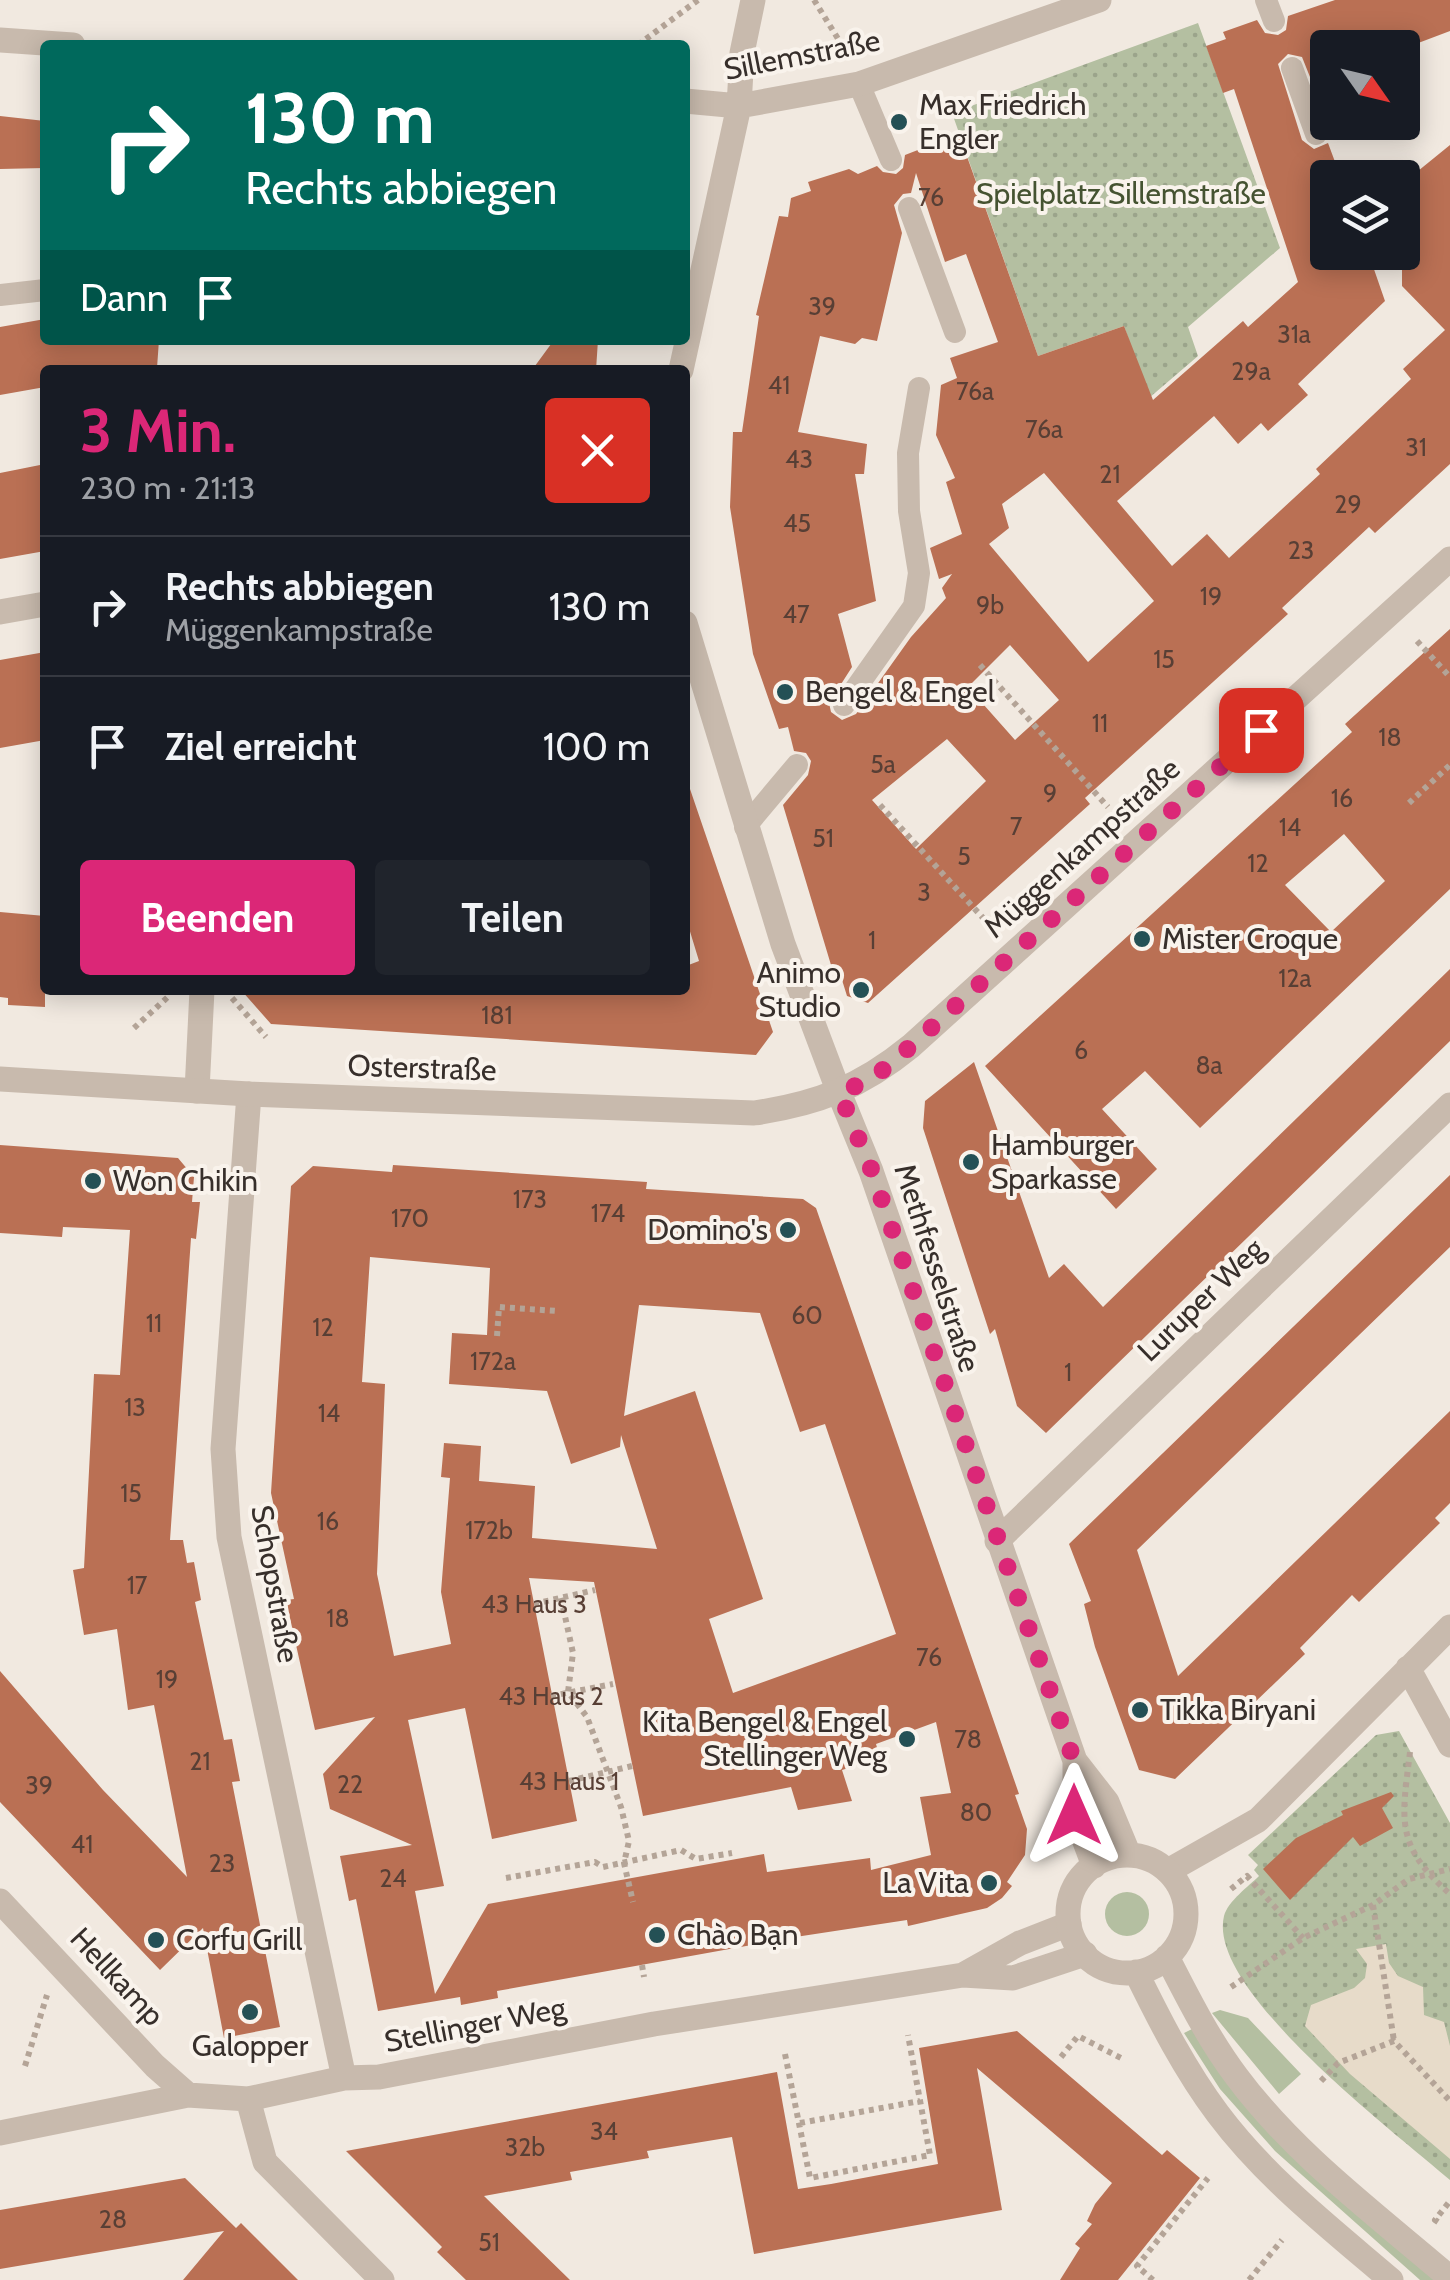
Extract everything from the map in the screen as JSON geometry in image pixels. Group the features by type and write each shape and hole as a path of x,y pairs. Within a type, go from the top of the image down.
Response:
{"street":[{"path":"690,328 738,106 742,54 753,0"},
{"name":"Sillemstraße","path":"690,101 738,106 859,84 1100,0"},
{"path":"0,40 40,43"},
{"name":"Müggenkampstraße","path":"840,1094 878,1074 911,1046 1450,558"},
{"path":"0,612 40,605"},
{"name":"Methfesselstraße","path":"690,640 745,827 840,1094 872,1171 1074,1761 1074,1815 1094,1866"},
{"path":"196,1091 202,995"},
{"name":"Osterstraße","path":"0,1079 249,1094 754,1112 797,1108 840,1094"},
{"name":"Schopstraße","path":"249,1094 223,1449 229,1537 344,2078"},
{"name":"Luruper Weg","path":"997,1541 1450,1105"},
{"path":"1168,1871 1258,1820 1450,1627"},
{"path":"1408,1668 1450,1745"},
{"name":"Methfesselstraße","path":"1074,1761 1107,1802 1128,1855"},
{"path":"1128,1855 1150,1859 1168,1871 1182,1892 1186,1918 1182,1935 1167,1957 1136,1972 1108,1970 1085,1954 1069,1924 1073,1892 1094,1866 1128,1855"},
{"name":"Hellkamp","path":"0,1900 155,2066 188,2095"},
{"name":"Stellinger Weg","path":"962,1975 1020,1943 1069,1924"},
{"name":"Stellinger Weg","path":"0,2133 188,2095 248,2099 344,2078 380,2076 654,2024 962,1975 1013,1978 1085,1954"},
{"path":"1167,1957 1194,2011 1236,2077 1268,2114 1331,2176 1450,2278"},
{"path":"1136,1972 1164,2028 1240,2142 1306,2208 1391,2280"},
{"path":"248,2099 265,2162 382,2280"}],"lane":[{"path":"1292,68 1310,118"},
{"path":"859,84 891,160"},
{"path":"909,208 955,332"},
{"path":"0,295 40,291"},
{"path":"844,705 914,606 919,573 909,511 908,453 918,388"},
{"path":"745,827 797,765"}],"path":[{"path":"645,40 698,0"},
{"path":"814,0 845,50"},
{"path":"1417,641 1450,677"},
{"path":"980,665 1108,807"},
{"path":"1409,803 1450,765"},
{"path":"880,804 984,920"},
{"path":"134,1028 171,995"},
{"path":"232,998 266,1037"},
{"path":"497,1336 499,1307 557,1311"},
{"path":"534,1604 595,1590"},
{"path":"561,1598 573,1654 568,1692 586,1717 629,1841 624,1862 633,1902"},
{"path":"551,1696 614,1684"},
{"path":"1410,1752 1401,1826 1426,1873 1450,1894"},
{"path":"569,1781 632,1766"},
{"path":"506,1878 595,1862 603,1867 681,1850 696,1859 732,1852"},
{"path":"1231,1987 1303,1938 1372,1904 1408,1878 1450,1869"},
{"path":"1231,1889 1247,1876 1303,1938"},
{"path":"1372,1904 1394,2041 1450,2101"},
{"path":"642,1965 644,1977"},
{"path":"25,2066 48,1994"},
{"path":"786,2054 810,2178 930,2156 908,2035"},
{"path":"1061,2057 1078,2036 1121,2058"},
{"path":"1321,2081 1338,2063 1394,2041"},
{"path":"800,2123 920,2101"},
{"path":"1153,2280 1136,2266 1208,2178"},
{"path":"1450,2201 1447,2212 1435,2220 1450,2233"},
{"path":"1248,2280 1282,2240"}],"green space":[{"name":"Spielplatz Sillemstraße","path":"1198,23 1280,248 1188,327 1198,356 1149,398 1124,326 1038,356 952,113"},
{"path":"1399,1731 1450,1823 1450,2180 1350,2095 1273,2020 1244,1982 1226,1947 1226,1910 1259,1876 1254,1870 1258,1865 1248,1855 1376,1735"},
{"path":"1127,1892 1143,1898 1149,1914 1143,1930 1127,1936 1111,1930 1105,1914 1111,1898"},
{"path":"1220,2010 1248,2018 1301,2074 1279,2094 1212,2013"},
{"path":"1194,2028 1436,2280 1420,2280 1275,2151 1220,2089 1184,2033"}],"shaded area":[{"path":"1386,1944 1389,1963 1398,1976 1423,1987 1424,2015 1444,2022 1450,2046 1450,2159 1350,2074 1305,2026 1311,2005 1354,1988 1365,1978 1367,1964 1356,1949"}],"building":[{"path":"1335,0 1450,0 1450,31 1420,42 1420,30 1310,30 1310,77 1302,57 1288,54 1278,64 1302,140 1314,149 1328,143 1334,160 1310,160 1310,270 1374,270 1385,301 1298,384 1308,395 1268,431 1261,423 1238,444 1214,416 1117,501 1172,566 1207,534 1229,558 1320,474 1316,469 1411,379 1403,369 1445,330 1402,286 1402,270 1420,270 1420,169 1450,145 1450,464 1375,533 1369,527 1282,608 1288,614 1085,798 1090,804 868,1003 847,996 838,967 831,965 783,805 808,775 811,761 806,753 794,751 788,727 779,729 753,654 730,507 733,432 742,432 759,316 756,315 779,216 788,217 791,198 811,191 808,182 849,169 858,174 877,166 883,172 896,174 903,168 905,155 959,134 1038,356 1124,326 1153,400 1243,321 1248,327 1298,282 1234,89 1223,93 1206,46 1226,39 1223,32 1257,20 1265,33 1278,35 1286,30 1288,16","holes":["916,173 945,262 966,254 998,342 950,358 957,378 941,385 936,435 955,478 946,482 962,534 930,548 939,579 952,574 942,588 946,598 911,637 856,714 842,720 831,712 829,703 852,667 838,614 876,601 855,474 864,474 867,444 798,432 820,336 855,344 862,338 877,341 902,233 894,205 903,194 911,193","1044,473 1154,601 1088,662 989,544 1009,528 1002,504","1010,645 1059,700 1015,740 968,687","947,739 986,781 916,849 872,800"]},
{"path":"0,116 40,120 40,168 0,169"},
{"path":"40,320 40,345 159,345 157,365 40,365 40,388 0,395 0,327"},
{"path":"550,345 598,345 596,365 536,365"},
{"path":"40,465 40,552 0,559 0,473"},
{"path":"1450,629 1450,889 1200,1128 1145,1071 1102,1109 1157,1169 1116,1209 985,1066 1352,732 1345,724","holes":["1344,834 1385,881 1331,932 1285,885"]},
{"path":"40,653 40,741 0,748 0,660"},
{"path":"690,789 773,1032 756,1055 271,1024 245,995 690,995 690,964 699,961 690,931"},
{"path":"0,912 40,916 40,995 45,995 45,1007 8,1005 8,998 0,997"},
{"path":"1450,969 1450,1041 1046,1433 1017,1406 995,1329 990,1334 923,1128 925,1101 974,1062 1049,1278 1064,1264 1103,1307"},
{"path":"0,1145 178,1158 194,1177 192,1202 200,1202 196,1239 191,1238 170,1540 183,1540 187,1563 194,1562 201,1600 195,1602 224,1740 232,1739 240,1781 232,1782 280,2027 224,2038 203,1928 160,1970 0,1802 0,1671 103,1790 187,1877 154,1705 128,1710 117,1629 84,1635 73,1570 84,1568 94,1374 120,1375 130,1230 63,1227 62,1237 0,1233"},
{"path":"393,1165 647,1182 646,1189 803,1199 816,1208 1019,1794 1015,1795 1027,1829 1025,1855 1007,1882 1012,1886 1002,1898 987,1908 908,1926 907,1920 802,1936 497,1991 498,1998 461,2005 460,1997 378,2011 356,1899 349,1901 340,1856 412,1845 330,1809 323,1774 375,1717 315,1730 286,1600 294,1599 271,1493 291,1186 313,1166 392,1172","holes":["370,1257 490,1268 487,1335 452,1333 449,1384 547,1391 571,1464 620,1447 621,1435 657,1549 532,1538 535,1486 479,1481 481,1446 444,1443 441,1477 450,1478 441,1592 451,1644 394,1656 377,1574 385,1384 362,1382","639,1305 760,1313 800,1432 825,1424 896,1634 733,1693 709,1619 763,1599 695,1391 624,1416","529,1578 594,1582 643,1816 791,1787 798,1810 852,1801 842,1770 880,1758 876,1744 936,1722 951,1793 920,1797 931,1855 871,1870 870,1858 767,1872 764,1854 488,1904 435,1994 415,1891 444,1886 408,1720 465,1708 492,1839 577,1821"]},
{"path":"1450,1175 1450,1247 1137,1550 1178,1676 1450,1411 1450,1503 1435,1518 1440,1523 1359,1602 1352,1595 1300,1648 1305,1654 1175,1779 1139,1770 1095,1647 1084,1604 1091,1601 1069,1544"},
{"path":"1391,1792 1394,1796 1382,1808 1393,1828 1360,1846 1353,1837 1290,1900 1263,1869 1296,1838 1343,1815 1341,1811"},
{"path":"1017,2031 1162,2155 1167,2150 1200,2178 1118,2280 1060,2280 1080,2248 1075,2244 1092,2224 1087,2221 1095,2204 1112,2183 977,2068 1002,2210 754,2254 732,2137 647,2151 649,2158 570,2172 572,2180 484,2196 570,2280 466,2280 437,2252 442,2247 346,2151 777,2072 798,2189 831,2184 938,2164 919,2048"},
{"path":"185,2178 236,2228 241,2223 298,2280 183,2280 224,2231 0,2269 0,2210"}],"place":[{"name":"Max Friedrich Engler","path":"899,122"},
{"name":"Bengel & Engel","path":"785,692"},
{"name":"Mister Croque","path":"1142,939"},
{"name":"Animo Studio","path":"861,990"},
{"name":"Hamburger Sparkasse","path":"971,1162"},
{"name":"Won Chikin","path":"93,1181"},
{"name":"Domino's","path":"788,1230"},
{"name":"Tikka Biryani","path":"1140,1710"},
{"name":"Kita Bengel & Engel Stellinger Weg","path":"907,1739"},
{"name":"La Vita","path":"989,1883"},
{"name":"Chào Bạn","path":"657,1935"},
{"name":"Corfu Grill","path":"156,1940"},
{"name":"Galopper","path":"250,2012"}],"route":[{"path":"1074,1815 1074,1761 872,1171 840,1094 878,1074 911,1046 1261,730"}]}
